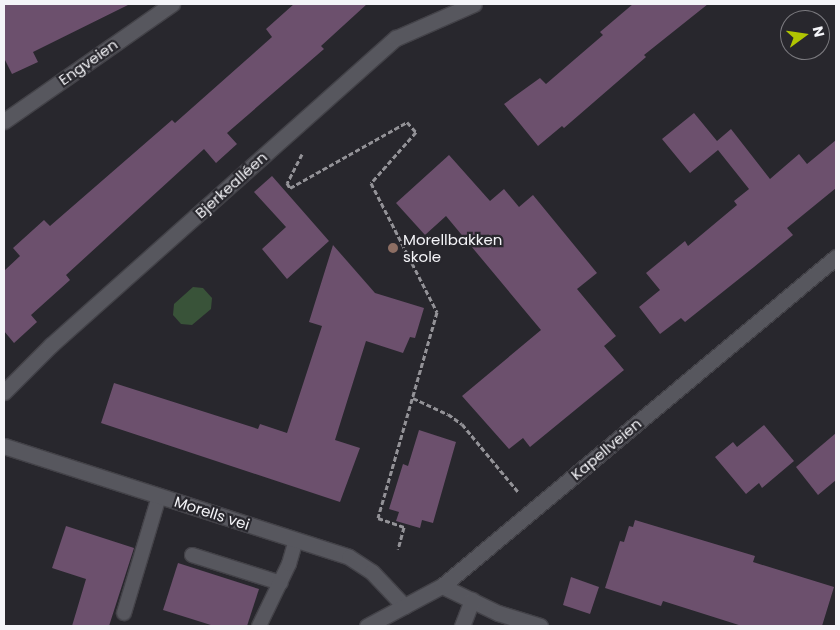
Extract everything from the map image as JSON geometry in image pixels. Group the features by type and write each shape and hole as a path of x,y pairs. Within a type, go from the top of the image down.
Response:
{"street":[{"name":"Engveien","path":"4,121 172,4"},
{"name":"Bjerkealléen","path":"4,392 51,345 396,38 474,4"},
{"name":"Kapellveien","path":"367,626 442,586 836,257"},
{"name":"Morells vei","path":"4,446 296,540 362,565 404,606"},
{"path":"442,586 498,614 540,626"},
{"path":"462,626 472,600"}],"lane":[{"path":"124,613 159,496"},
{"path":"259,626 281,583 296,540"},
{"path":"192,555 281,583"}],"path":[{"path":"304,120 312,135 287,183 290,188 407,122 416,132 371,183 436,312 378,518 404,527 398,549"},
{"path":"412,398 448,414 462,424 519,493"}],"green space":[{"path":"193,287 203,288 212,298 211,309 192,325 181,324 173,315 174,304"}],"building":[{"path":"4,4 130,4 33,52 38,62 12,74 4,58"},
{"path":"294,4 367,4 321,46 324,49 227,133 237,144 216,163 204,149 66,275 70,280 31,315 37,322 14,343 4,331 4,271 20,256 13,248 44,220 50,226 172,120 175,123 272,37 266,29"},
{"path":"633,4 708,4 644,55 646,57 564,128 562,126 538,146 504,104 540,78 546,84 603,35 600,32"},
{"path":"694,113 717,141 731,129 770,179 799,154 807,164 836,140 836,188 787,228 793,235 685,322 681,318 660,334 639,307 660,290 646,273 685,241 688,246 737,205 734,201 749,189 718,150 690,173 662,139"},
{"path":"449,155 490,201 504,189 519,207 533,195 597,273 577,289 616,336 604,346 624,370 530,447 523,438 509,449 462,396 541,330 446,216 425,235 396,203"},
{"path":"272,176 329,241 287,279 262,249 286,227 254,192"},
{"path":"333,245 375,293 424,308 415,338 410,337 403,353 366,341 335,440 360,448 340,502 101,423 114,383 258,429 260,424 287,433 322,326 309,322"},
{"path":"764,425 794,461 762,488 759,483 746,494 715,457 733,442 737,447"},
{"path":"419,430 456,442 433,523 422,520 420,528 396,521 399,512 389,509 403,464 408,466"},
{"path":"836,433 836,480 818,495 796,467"},
{"path":"635,520 755,556 753,562 834,587 822,626 742,626 663,601 661,606 605,588 620,541 624,542 629,526 633,527"},
{"path":"66,526 134,548 109,626 72,626 86,579 52,568"},
{"path":"178,563 259,589 247,626 214,626 163,610"},
{"path":"571,577 599,587 590,614 563,605"}],"place":[{"name":"Morellbakken skole","path":"393,248"}]}
